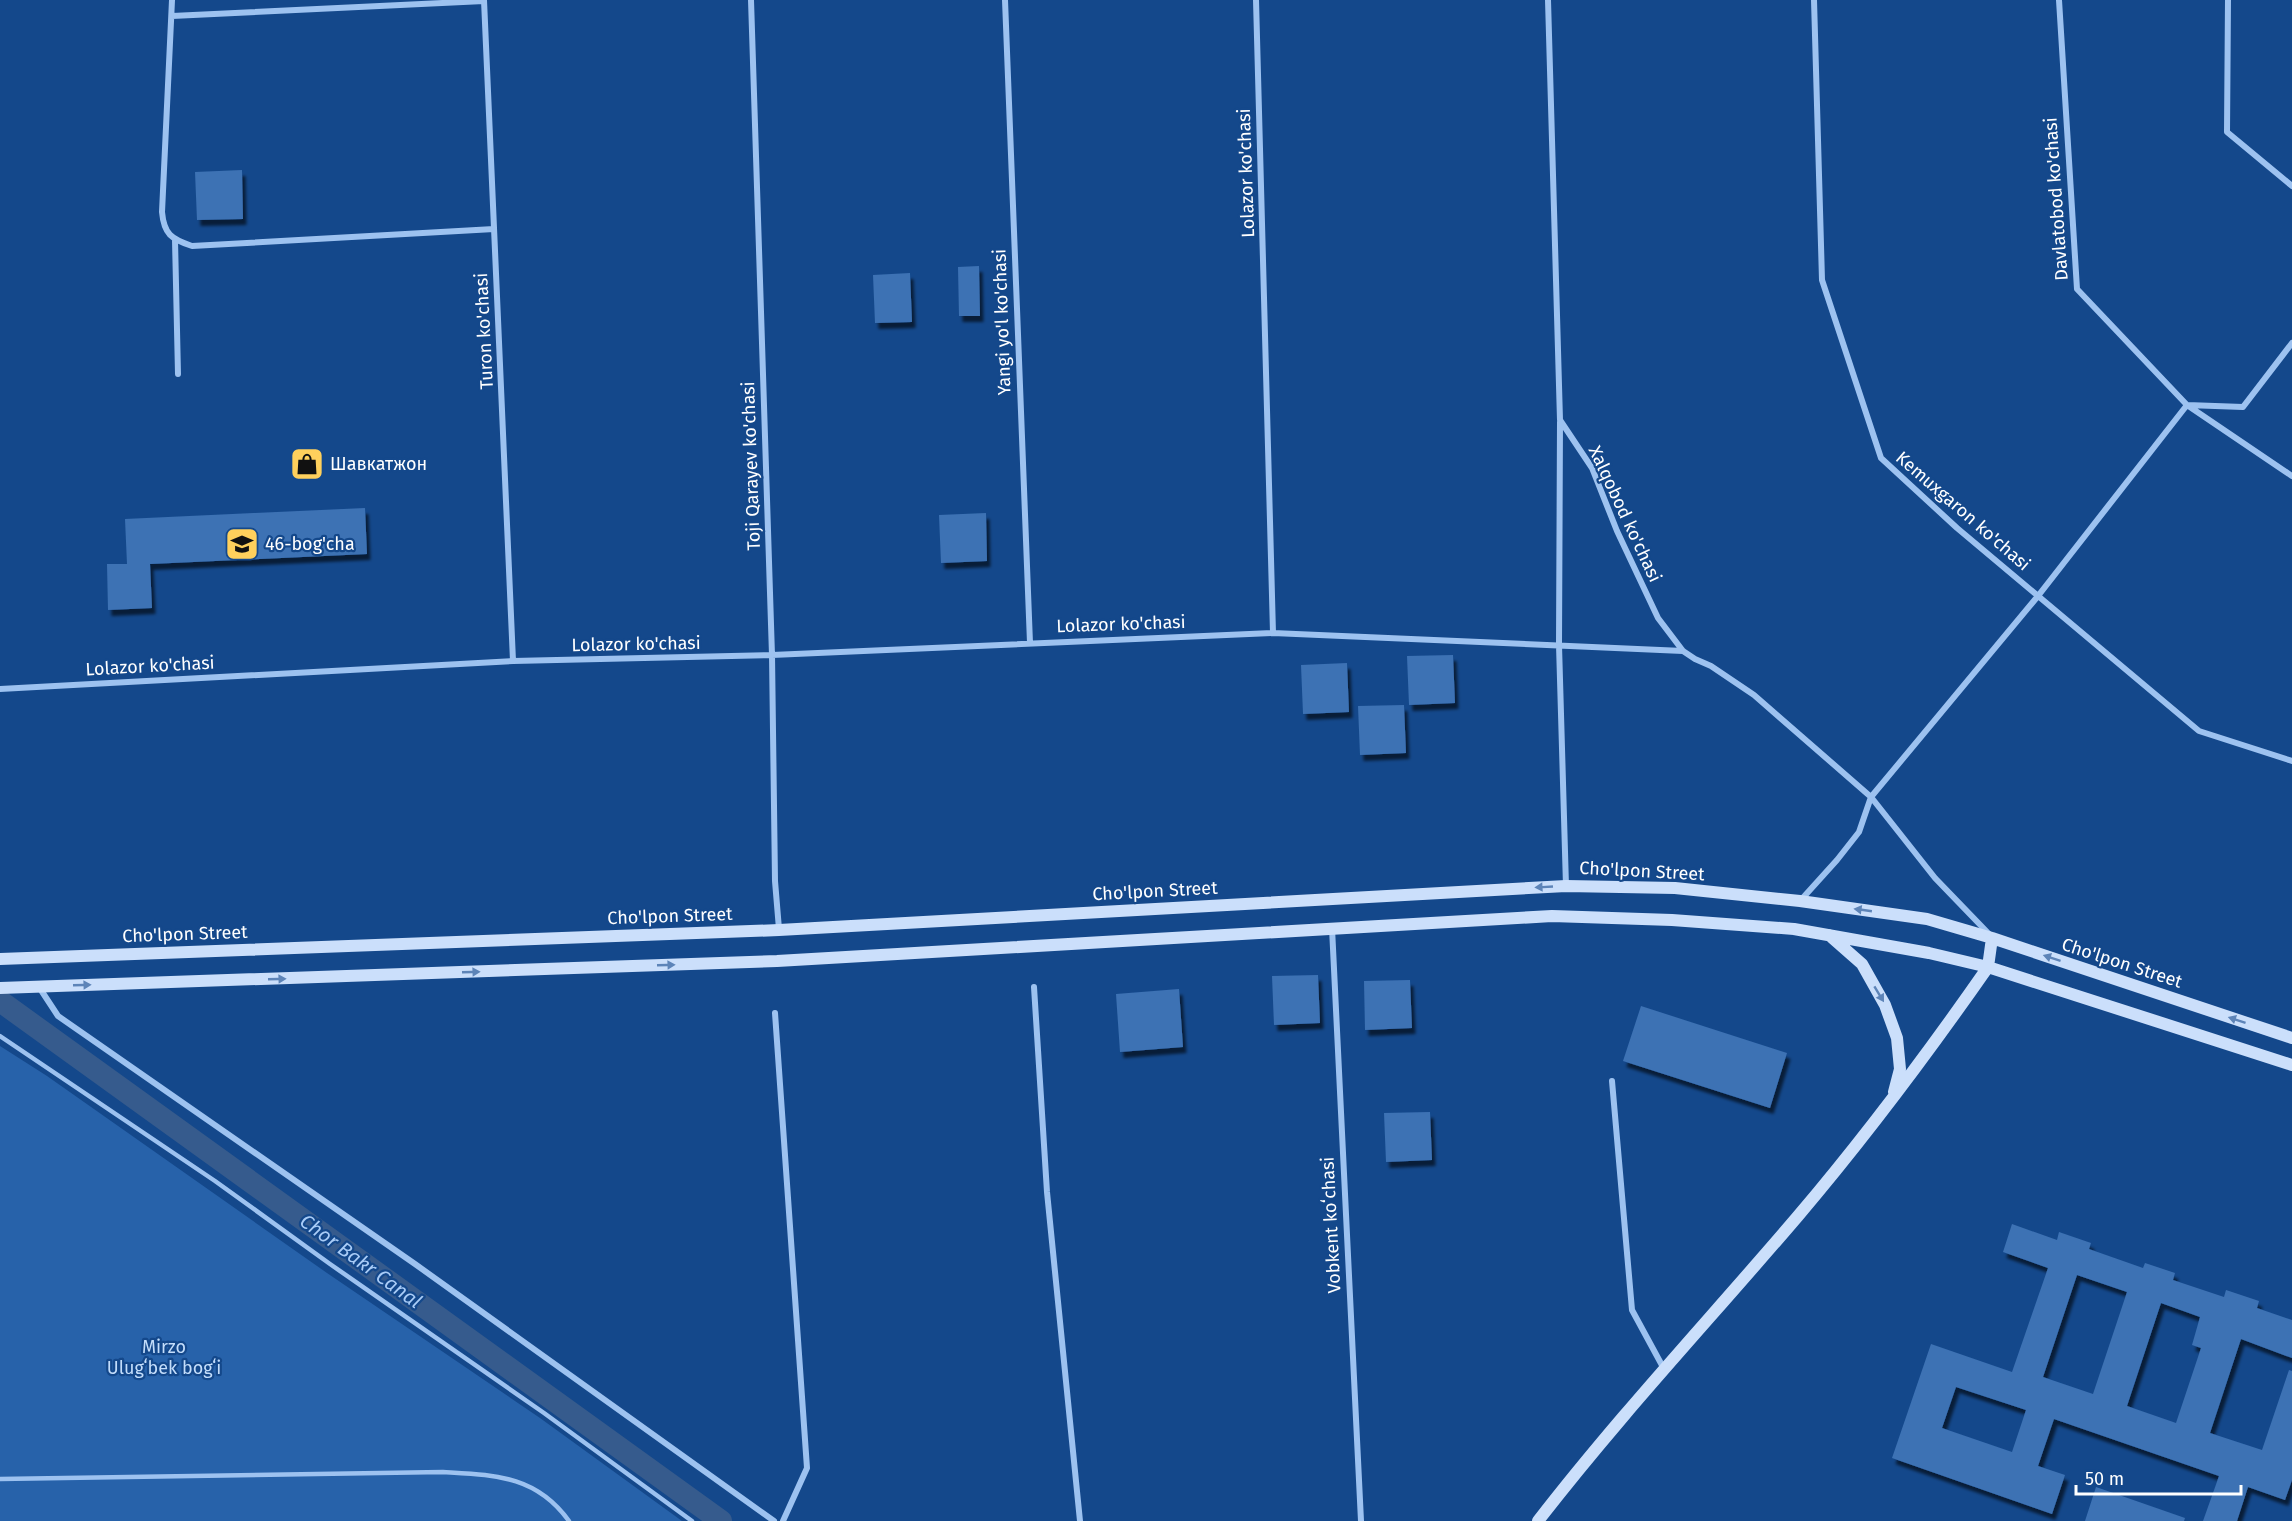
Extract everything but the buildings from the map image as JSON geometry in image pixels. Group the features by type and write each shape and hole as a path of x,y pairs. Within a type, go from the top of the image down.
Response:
{"main road":[{"name":"Cho'lpon Street","path":"0,959 779,930 1566,886 1675,888 1800,901 1927,919 1992,938 2292,1038"},
{"path":"0,988 777,961 1552,916 1683,921 1794,929 1929,953 1988,967 2292,1065"},
{"path":"1828,935 1862,964 1885,1005 1897,1038 1900,1069 1893,1098"},
{"path":"1538,1521 1578,1470 1798,1215 1893,1098 1988,967 1992,938"}],"street":[{"path":"172,0 162,212 163,228 175,240 192,246 494,229"},
{"path":"172,16 484,0"},
{"name":"Turon ko'chasi","path":"484,0 513,662"},
{"name":"Toji Qarayev ko'chasi","path":"751,0 772,655 775,881 779,930"},
{"name":"Yangi yo'l ko'chasi","path":"1005,0 1030,643"},
{"name":"Lolazor ko'chasi","path":"1256,0 1273,633"},
{"path":"1548,0 1560,420 1559,645 1566,886"},
{"name":"Kemuxgaron ko'chasi","path":"1814,0 1822,280 1881,458 1957,528 2199,731 2292,761"},
{"name":"Davlatobod ko'chasi","path":"2059,0 2077,289 2187,405 2292,476"},
{"path":"2228,0 2227,132 2292,186"},
{"path":"175,240 178,374"},
{"path":"1800,901 1859,832 1871,797 2038,596 2187,405 2243,407 2292,343"},
{"name":"Xalqobod ko'chasi","path":"1560,420 1592,468 1617,531 1658,618 1683,651 1711,666 1754,695 1871,797 1935,878 1992,938"},
{"name":"Lolazor ko'chasi","path":"0,689 513,662 772,655 1273,633 1683,651"},
{"name":"Vobkent koʻchasi","path":"1332,928 1361,1521"},
{"path":"39,987 58,1016 434,1278 774,1521"},
{"path":"1034,987 1047,1192 1080,1521"},
{"path":"775,1014 807,1468 783,1521"},
{"path":"1612,1081 1632,1310 1664,1369"}],"lane":[{"path":"0,1036 215,1181 692,1521"},
{"path":"0,1479 443,1472 494,1475 534,1487 569,1521"}],"green space":[{"name":"Mirzo Ulugʻbek bogʻi","path":"0,1046 47,1076 327,1273 540,1418 682,1521 0,1521"}],"waterway":[{"name":"Chor Bakr Canal","path":"0,1001 721,1521"}],"place":[{"name":"Шавкатжон","path":"307,464"},
{"name":"46-bog'cha","path":"242,544"}]}
